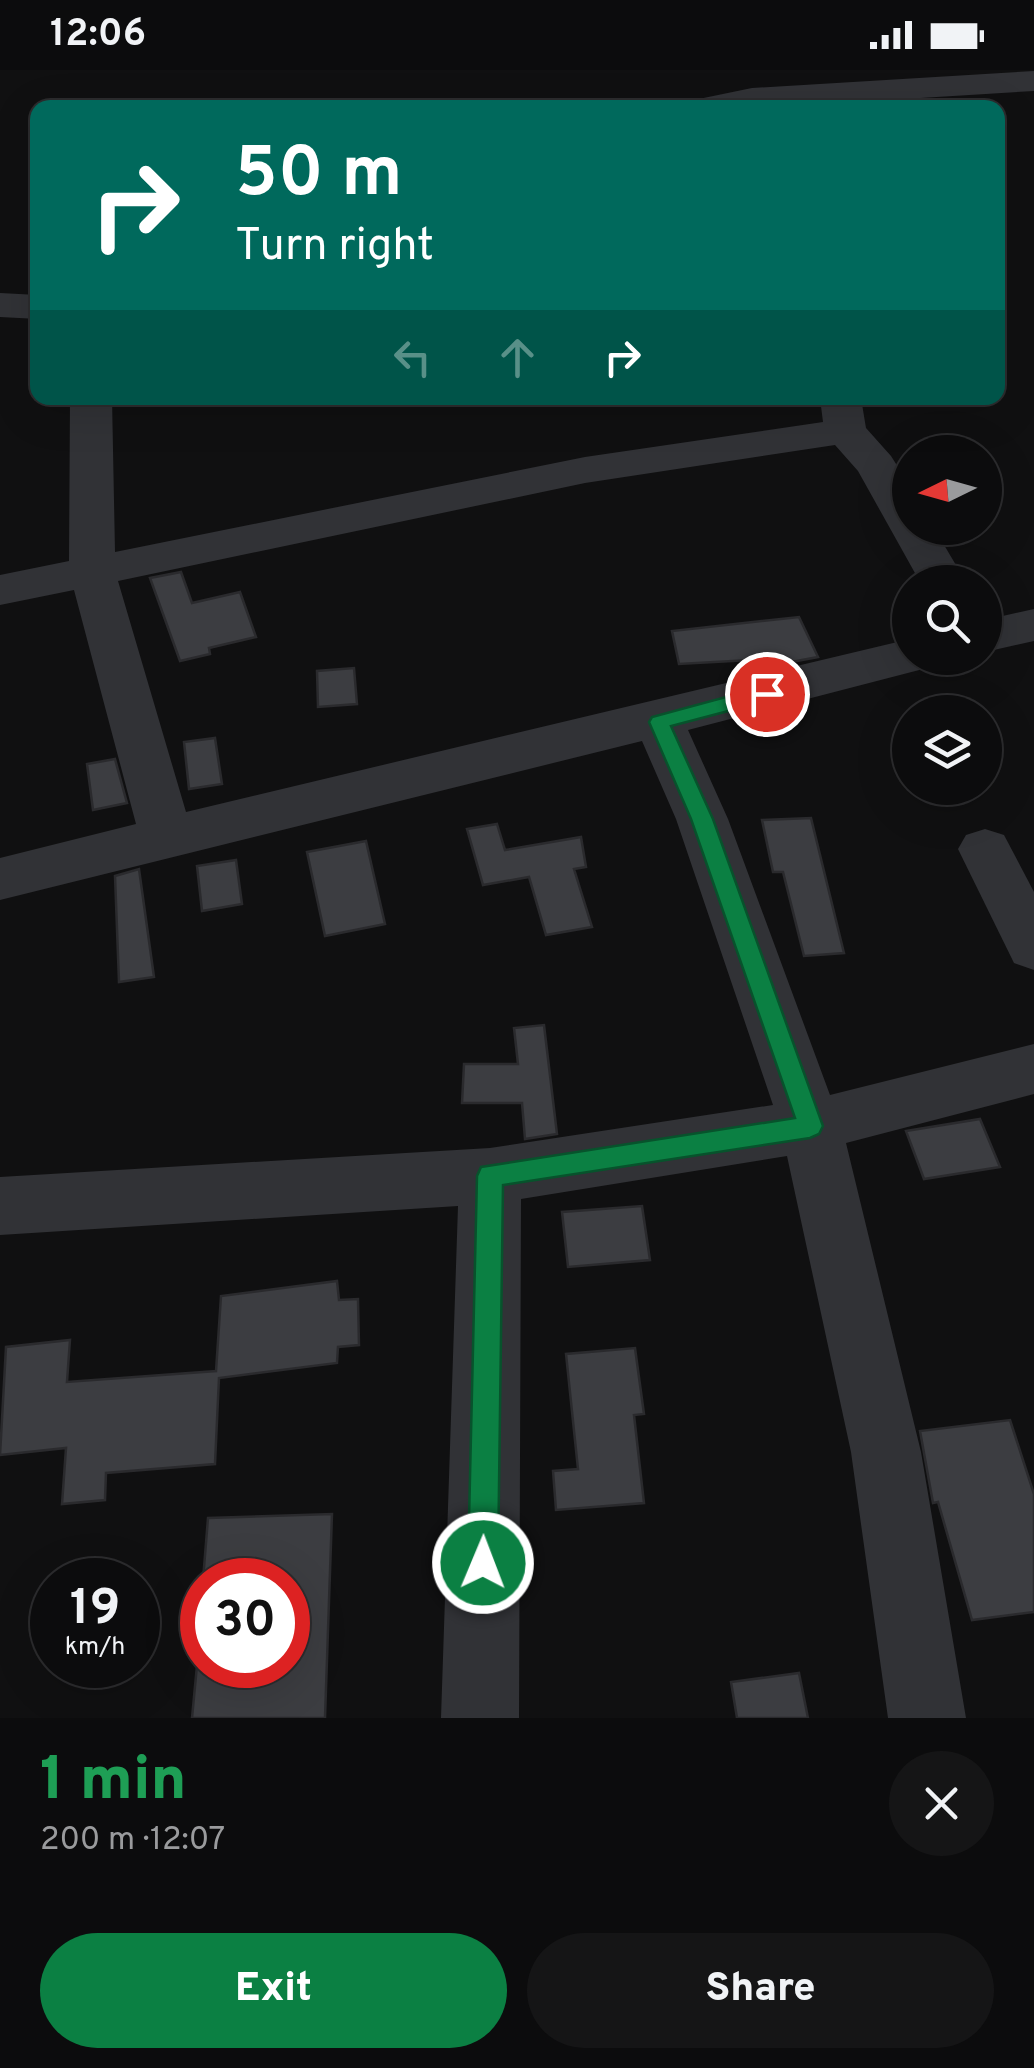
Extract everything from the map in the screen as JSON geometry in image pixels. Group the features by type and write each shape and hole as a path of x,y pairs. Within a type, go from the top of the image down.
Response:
{"street":[{"path":"742,100 1034,81"},
{"path":"0,305 30,307"},
{"path":"91,405 92,572 166,836"},
{"path":"0,590 843,414 892,493"},
{"path":"1002,632 1034,624"},
{"path":"0,880 166,836 659,722 892,661"},
{"path":"659,722 702,819 810,1126 886,1452 927,1718"},
{"path":"986,849 1034,948"},
{"path":"0,1206 490,1176 810,1126 1034,1069"},
{"path":"480,1718 490,1176"}],"building":[{"path":"181,572 192,603 240,592 256,637 209,648 210,654 180,661 150,578"},
{"path":"799,617 818,657 786,663 784,658 679,664 672,631"},
{"path":"354,668 357,704 318,707 317,671"},
{"path":"215,738 222,784 189,789 184,742"},
{"path":"115,759 127,803 93,810 87,764"},
{"path":"811,818 844,953 804,956 783,872 773,872 762,820"},
{"path":"497,824 505,850 581,837 586,867 574,869 592,927 546,935 529,877 483,885 467,829"},
{"path":"366,841 385,924 325,936 307,852"},
{"path":"236,860 242,904 202,911 197,866"},
{"path":"139,869 154,977 119,982 115,876"},
{"path":"544,1025 557,1134 525,1139 522,1103 462,1103 464,1064 518,1064 514,1028"},
{"path":"980,1119 1000,1167 924,1179 906,1131"},
{"path":"642,1206 650,1260 568,1267 562,1212"},
{"path":"337,1281 339,1300 358,1299 359,1345 338,1347 337,1363 219,1378 215,1464 106,1473 105,1500 62,1504 66,1448 0,1455 6,1347 70,1340 67,1382 216,1371 221,1296"},
{"path":"635,1348 644,1414 634,1415 644,1503 556,1510 553,1471 578,1469 566,1354"},
{"path":"1010,1420 1034,1494 1034,1612 972,1620 938,1502 933,1503 920,1431"},
{"path":"332,1514 325,1718 192,1718 195,1688 310,1688 310,1558 205,1558 208,1518"},
{"path":"799,1673 808,1718 737,1718 731,1682"}],"route":[{"path":"483,1563 490,1176 810,1126 702,819 659,722 767,694"}]}
